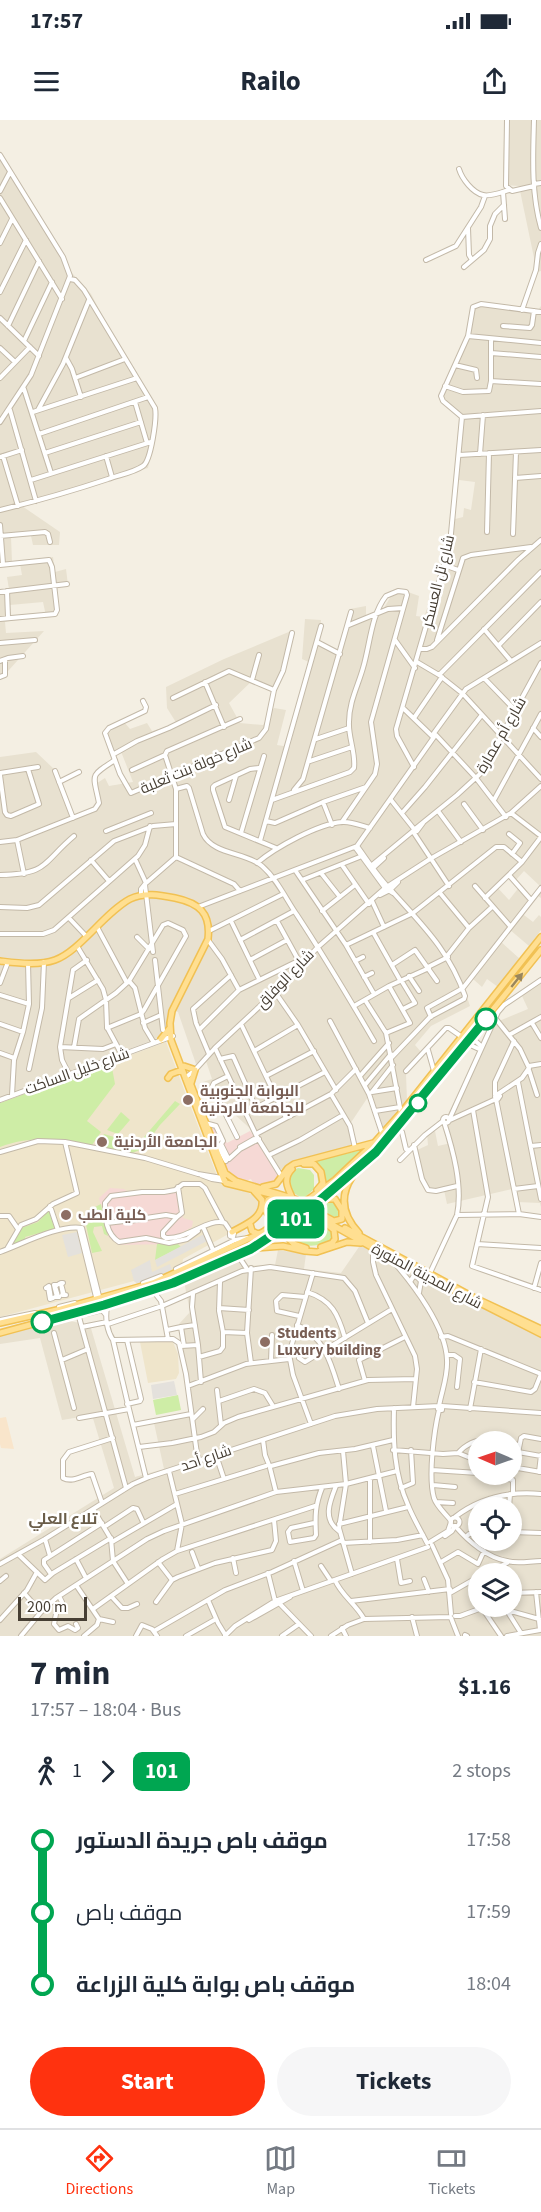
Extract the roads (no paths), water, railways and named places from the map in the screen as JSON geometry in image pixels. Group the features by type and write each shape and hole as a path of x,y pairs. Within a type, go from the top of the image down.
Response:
{"main road":[{"path":"0,961 28,963 58,959 77,946 96,926 126,902 143,896 187,901 198,907 206,917 208,939 162,1039"},
{"path":"0,1321 98,1298 168,1277 258,1234 312,1197 375,1142 541,938"},
{"path":"260,1187 293,1200 317,1215 334,1230 335,1239 332,1243 321,1247 302,1247 292,1243 288,1234 289,1229 304,1214 318,1202 355,1172 398,1127 541,950"},
{"path":"172,1038 176,1006"},
{"path":"166,1029 172,1038 223,1179 293,1200"},
{"path":"168,1078 171,1074 185,1073 195,1069"},
{"path":"191,1084 195,1069"},
{"path":"185,1073 225,1173 247,1186 261,1198 262,1210 255,1219 232,1234"},
{"path":"247,1186 260,1187 276,1184 294,1164 375,1142"},
{"path":"293,1200 286,1185 287,1176 297,1166 310,1164 320,1169 323,1179 323,1183 312,1197"},
{"path":"355,1172 345,1188 343,1203 350,1221 362,1237"},
{"path":"232,1234 260,1216 270,1198 281,1197"},
{"path":"318,1202 332,1198 338,1202 343,1218 341,1221 334,1221"},
{"path":"265,1207 270,1217 282,1218"},
{"path":"0,1332 161,1288 251,1249 304,1214"},
{"name":"شارع المدينة المنورة","path":"317,1215 334,1221 429,1273 541,1329"},
{"name":"شارع المدينة المنورة","path":"317,1215 389,1257 541,1334"},
{"path":"250,1224 252,1231 258,1234"},
{"path":"251,1249 283,1245 317,1252 347,1242 365,1244"},
{"path":"83,1300 98,1298"}],"street":[{"path":"507,120 506,186 510,190"},
{"path":"534,120 534,185 536,210 541,228"},
{"path":"0,155 70,271 70,279 39,356 24,388 0,422"},
{"path":"459,169 465,181 485,196 541,183"},
{"path":"0,191 10,171"},
{"path":"503,192 505,219"},
{"path":"426,260 456,246 481,207 485,196"},
{"path":"0,198 62,299"},
{"path":"464,267 480,254 488,243 490,226 495,214 504,206"},
{"path":"0,243 12,219"},
{"path":"468,228 469,257 472,260"},
{"path":"0,292 26,240"},
{"path":"522,310 539,270 538,253 541,244"},
{"path":"8,326 39,261"},
{"path":"0,510 112,477 144,466 148,460 149,443 156,413 89,299 78,283 70,279"},
{"path":"24,341 51,282"},
{"path":"38,410 66,357 89,299"},
{"path":"541,312 479,304 473,308 472,324 468,336 441,396 441,400 462,417 541,411"},
{"path":"503,326 530,328 534,311"},
{"path":"0,318 39,356"},
{"path":"468,336 541,343"},
{"path":"445,386 463,392 487,393 490,390 491,340"},
{"path":"0,378 30,347"},
{"path":"0,348 15,362"},
{"path":"491,353 541,357"},
{"path":"66,357 81,397"},
{"path":"75,378 125,359"},
{"path":"455,365 476,370 477,378"},
{"path":"33,412 137,378"},
{"path":"491,381 541,384"},
{"path":"24,388 51,473"},
{"path":"39,434 148,397"},
{"path":"135,402 149,443"},
{"path":"10,409 36,501"},
{"path":"480,454 483,415"},
{"name":"شارع تل العسكر","path":"414,767 396,734 450,544 462,417"},
{"path":"45,453 141,422"},
{"path":"31,480 149,443"},
{"path":"18,506 2,456 22,450"},
{"path":"459,455 541,450"},
{"path":"513,534 516,452"},
{"path":"487,532 489,453"},
{"path":"106,456 112,477"},
{"path":"515,478 541,476"},
{"path":"0,525 2,564 44,559 50,561 56,613 37,617 0,619"},
{"path":"1,536 45,532 50,542"},
{"path":"420,649 429,649 437,642 531,547 541,540"},
{"path":"437,642 462,559 469,555 531,547"},
{"path":"444,565 458,570"},
{"path":"414,718 441,676 484,628 541,572"},
{"path":"0,592 67,584"},
{"path":"7,591 8,618"},
{"path":"272,800 351,771 354,762 349,728 351,703 364,665 377,614 386,596 398,591 406,592 371,722 377,764 374,777 342,822"},
{"path":"499,645 541,602"},
{"path":"349,625 388,609 403,608"},
{"path":"289,794 302,783 351,612"},
{"path":"260,841 321,626"},
{"path":"484,628 511,661"},
{"name":"شارع خولة بنت ثعلبة","path":"143,701 145,711 106,730 106,736 120,774 130,793 173,777 259,738 266,729 274,690 283,671 292,633"},
{"path":"395,639 415,668"},
{"path":"0,643 35,640"},
{"path":"317,642 340,654"},
{"path":"198,907 356,846 391,800 462,694 473,684 541,645"},
{"path":"252,680 259,655"},
{"path":"0,677 5,675 2,661 24,656"},
{"path":"417,662 441,676 462,694 541,779"},
{"name":"شارع أم عمارة","path":"371,867 476,778 485,766 541,663"},
{"path":"173,698 229,671 274,690"},
{"path":"484,678 515,710"},
{"path":"205,682 224,727"},
{"path":"114,754 216,705"},
{"path":"403,708 452,752 476,778 506,817"},
{"path":"494,800 541,714"},
{"path":"402,813 481,716"},
{"path":"132,770 240,719"},
{"path":"315,739 349,728"},
{"path":"533,728 541,736"},
{"path":"309,761 352,747"},
{"path":"145,884 176,856 176,789 165,756"},
{"path":"241,833 264,756"},
{"path":"0,842 17,840 97,808 99,803 94,776 97,771 116,760"},
{"path":"28,769 39,804 11,816 7,815 0,774 38,767"},
{"path":"259,768 250,769 213,787 225,827 276,848"},
{"path":"55,771 74,818"},
{"path":"59,782 78,772"},
{"path":"229,800 236,776"},
{"path":"176,789 187,786 189,788 203,834 207,840 232,853 257,862 273,879 318,946 374,1041"},
{"name":"شارع الوفاق","path":"185,1073 195,1069 275,992 299,962 378,896 430,859 506,817 541,786"},
{"path":"266,821 275,823 323,802 366,787"},
{"path":"391,800 415,831 448,886"},
{"path":"323,802 332,825"},
{"path":"464,804 483,830"},
{"path":"437,811 461,842"},
{"path":"106,831 151,813"},
{"path":"485,898 522,862 541,837 511,813"},
{"path":"128,822 132,833"},
{"path":"257,862 276,848 332,825 342,822 370,828"},
{"path":"0,907 27,908 39,904 111,842 150,826 176,824"},
{"path":"0,934 43,934 54,930 135,859 145,845 150,826"},
{"path":"509,834 520,843 512,854"},
{"path":"0,875 24,874 42,867 74,836"},
{"path":"17,840 24,874"},
{"path":"356,846 389,890 413,913 448,956 465,996 431,1017 364,1085"},
{"path":"356,846 371,867"},
{"path":"346,945 413,913 495,848 502,846 522,862"},
{"path":"176,856 232,884 239,891"},
{"path":"302,880 362,856"},
{"path":"74,1047 80,1020 128,982 151,951 152,942 143,896 145,884 135,859"},
{"path":"91,860 109,881"},
{"path":"342,865 370,903 384,927"},
{"path":"295,870 346,945 374,994"},
{"path":"321,873 340,897"},
{"path":"509,875 531,900"},
{"path":"322,911 355,885"},
{"path":"475,886 510,926"},
{"path":"431,1017 427,1009 429,1006 463,988 541,888"},
{"path":"440,893 469,928"},
{"path":"209,931 283,894"},
{"path":"354,1006 448,956 469,928 492,907"},
{"path":"240,940 294,911"},
{"path":"69,918 86,936"},
{"path":"231,921 259,979"},
{"path":"199,1030 239,990 299,962 277,921"},
{"path":"107,1028 141,1014 187,935 183,930 167,922 152,942"},
{"path":"96,926 128,982 135,988 143,1023 154,1042"},
{"path":"373,932 415,1003 403,1009"},
{"path":"136,937 151,951"},
{"path":"208,939 239,990"},
{"path":"250,960 287,940"},
{"path":"77,946 98,980 106,1000 107,1028 122,1055"},
{"path":"392,965 415,950 436,981"},
{"path":"355,961 363,957"},
{"path":"69,1074 62,1060 60,1047 73,970 87,960"},
{"path":"155,960 166,1029"},
{"path":"0,983 8,962"},
{"path":"29,1069 40,1020 44,962"},
{"path":"12,1095 14,1058 23,1032 28,1004 28,963"},
{"path":"283,968 288,969 289,976"},
{"path":"364,977 372,973"},
{"path":"209,1054 193,1013 194,1007 231,975"},
{"path":"409,976 418,991"},
{"path":"69,998 98,980"},
{"path":"429,1273 457,1215 457,1186 447,1120 494,1019 504,1005 540,982"},
{"path":"386,1033 410,1023 389,986"},
{"path":"275,992 298,1025 336,1090"},
{"path":"0,995 28,1004"},
{"path":"364,1000 386,1033 401,1110 375,1111"},
{"path":"143,1023 162,1015"},
{"path":"509,1035 541,1017"},
{"path":"494,1019 514,1041 529,1068 537,1095"},
{"path":"330,1021 364,1085 371,1093 382,1134"},
{"path":"532,1023 541,1038"},
{"path":"0,1024 23,1032"},
{"path":"241,1024 286,1118"},
{"path":"254,1051 298,1025"},
{"path":"406,1071 447,1028 462,1037"},
{"path":"471,1037 480,1047"},
{"name":"شارع خليل الساكت","path":"0,1100 162,1039 172,1038"},
{"name":"شارع خليل الساكت","path":"154,1042 172,1038"},
{"path":"514,1041 495,1080 495,1088 519,1214"},
{"path":"360,1076 389,1042"},
{"path":"466,1043 480,1047"},
{"path":"60,1047 103,1049 116,1044"},
{"path":"215,1048 258,1137 280,1174"},
{"path":"428,1050 434,1072"},
{"path":"266,1076 314,1051"},
{"path":"0,1053 14,1058"},
{"path":"220,1059 233,1056 256,1107"},
{"path":"400,1160 435,1128 447,1120 489,1103 525,1076 529,1068 541,1064"},
{"path":"371,1093 393,1065"},
{"path":"221,1137 216,1142 228,1161 239,1148 286,1118 331,1094 356,1069"},
{"path":"246,1113 325,1072"},
{"path":"228,1076 214,1083 212,1087 237,1137"},
{"path":"518,1082 538,1172 541,1199"},
{"path":"371,1093 397,1088"},
{"path":"331,1094 350,1125 355,1149"},
{"path":"454,1108 454,1115 457,1116"},
{"path":"473,1110 488,1193 485,1215 472,1262 473,1267 541,1290"},
{"path":"269,1155 344,1115"},
{"path":"205,1123 215,1124 221,1137"},
{"path":"208,1130 210,1126 213,1126 221,1137"},
{"path":"398,1127 402,1132 406,1149 409,1150"},
{"path":"435,1128 448,1133"},
{"path":"0,1152 38,1141 65,1143 145,1158 212,1179 223,1179"},
{"path":"7,1249 22,1225 36,1219 50,1206 77,1192 65,1143"},
{"path":"414,1145 426,1189 432,1191 457,1186"},
{"path":"531,1146 541,1145"},
{"path":"198,1231 187,1239 169,1244 146,1238 123,1243 113,1239 107,1223 105,1203 111,1196 164,1192 183,1184 202,1185 232,1234"},
{"path":"514,1190 538,1186"},
{"path":"107,1223 180,1216 182,1211 178,1187"},
{"path":"50,1206 58,1230"},
{"path":"457,1215 519,1214 541,1217"},
{"path":"0,1216 9,1215 18,1229"},
{"path":"174,1217 176,1220 163,1232 165,1238 178,1238 215,1222 223,1222"},
{"path":"174,1217 162,1232 164,1239 177,1240 220,1224 240,1238"},
{"path":"0,1252 58,1230 78,1227 84,1230 98,1298"},
{"path":"204,1229 213,1250"},
{"path":"229,1242 232,1234"},
{"path":"139,1286 229,1242 248,1238"},
{"path":"477,1244 541,1248"},
{"path":"373,1248 375,1271 415,1356 416,1379 413,1407"},
{"path":"239,1255 246,1268 249,1310 247,1333 251,1363"},
{"path":"389,1257 420,1294 447,1355 446,1375 433,1453 433,1485 436,1502 468,1538"},
{"path":"534,1288 541,1263"},
{"path":"82,1327 107,1323 162,1306 246,1268 274,1267 339,1276 349,1282 358,1297 368,1323"},
{"path":"311,1424 290,1359 290,1346 313,1273"},
{"path":"410,1282 411,1278 416,1276 421,1281 433,1280"},
{"path":"199,1357 221,1350 223,1332 219,1308 220,1281"},
{"path":"420,1294 421,1281"},
{"path":"159,1297 161,1288"},
{"path":"146,1478 107,1323 108,1307 149,1295 152,1291 159,1297 162,1306 168,1339"},
{"path":"193,1293 192,1307 201,1382"},
{"path":"299,1316 277,1311 276,1301 282,1294 306,1294 324,1299 334,1308 339,1317 345,1338"},
{"path":"0,1321 83,1300"},
{"path":"219,1308 249,1310"},
{"path":"83,1311 86,1314 102,1310 106,1316"},
{"path":"299,1358 305,1362 392,1310"},
{"path":"79,1317 126,1488"},
{"path":"167,1330 195,1325"},
{"path":"297,1325 313,1334 324,1350 339,1389"},
{"path":"181,1327 198,1461"},
{"path":"223,1332 247,1333"},
{"path":"54,1333 74,1408"},
{"path":"271,1361 272,1335"},
{"path":"365,1381 359,1360 405,1336"},
{"path":"441,1337 448,1336 541,1374 535,1389 531,1392 474,1382"},
{"path":"113,1340 168,1339 175,1340 182,1346 198,1345"},
{"path":"79,1418 106,1413 140,1401 127,1340"},
{"path":"62,1359 88,1349"},
{"path":"470,1408 481,1349"},
{"path":"447,1355 454,1355 460,1359 457,1388"},
{"path":"188,1386 251,1363 290,1359"},
{"path":"139,1447 195,1438 214,1432 221,1425 273,1406 365,1381 416,1379"},
{"path":"219,1401 254,1389 265,1393 273,1406"},
{"path":"217,1390 221,1425"},
{"name":"شارع أحد","path":"0,1564 146,1478 341,1415 413,1407 541,1413"},
{"path":"394,1408 393,1450 401,1488 408,1507 441,1562 450,1591 452,1616 458,1636"},
{"path":"192,1419 203,1409"},
{"path":"133,1425 191,1414"},
{"path":"522,1437 541,1439"},
{"path":"102,1503 92,1474 75,1479 63,1478 63,1460 69,1452 113,1438"},
{"path":"263,1440 268,1467"},
{"path":"175,1494 319,1453 373,1446 393,1440"},
{"path":"257,1442 261,1447 276,1492"},
{"path":"373,1446 386,1511"},
{"path":"458,1453 468,1446"},
{"path":"393,1450 458,1453 468,1457"},
{"path":"401,1488 411,1486 412,1483 411,1450"},
{"path":"343,1451 346,1484 339,1531 352,1574"},
{"path":"522,1453 541,1455 540,1472 522,1469"},
{"path":"216,1455 224,1479"},
{"path":"432,1470 468,1472"},
{"path":"169,1471 182,1524 177,1551"},
{"path":"21,1636 41,1612 59,1596 157,1534 276,1492 336,1486 397,1471"},
{"path":"370,1478 370,1542"},
{"path":"433,1485 454,1487"},
{"path":"511,1497 513,1485"},
{"path":"336,1486 329,1512 332,1525 339,1531"},
{"path":"314,1523 291,1528 288,1532 290,1542 315,1537 315,1506 322,1488"},
{"path":"429,1544 449,1530 469,1508 487,1498 512,1494 541,1494"},
{"path":"436,1502 453,1503"},
{"path":"18,1554 45,1580 76,1559 177,1504"},
{"path":"93,1609 177,1551 315,1506"},
{"path":"339,1524 371,1514 408,1507"},
{"path":"51,1574 44,1562 50,1556 133,1508 136,1509 143,1522"},
{"path":"93,1509 111,1540 113,1561 128,1584"},
{"path":"156,1602 172,1580 233,1558 264,1553 274,1548 276,1541 274,1520"},
{"path":"450,1533 455,1522"},
{"path":"522,1532 541,1533"},
{"path":"208,1600 216,1619 227,1635 235,1626 293,1595 398,1559 450,1533 468,1534"},
{"path":"154,1631 232,1586 268,1574 342,1542 402,1540 424,1536"},
{"path":"45,1539 50,1556"},
{"path":"441,1562 458,1552 478,1564 484,1551 510,1562 541,1561"},
{"path":"192,1552 199,1569"},
{"path":"233,1558 236,1573"},
{"path":"76,1559 86,1578"},
{"path":"398,1559 401,1583 410,1581"},
{"path":"294,1561 303,1591"},
{"path":"158,1562 172,1580"},
{"path":"321,1566 364,1618"},
{"path":"0,1620 24,1593 37,1572"},
{"path":"268,1574 277,1602 311,1636"},
{"path":"0,1581 6,1576"},
{"path":"423,1579 429,1592"},
{"path":"351,1601 373,1596 450,1591 468,1582"},
{"path":"76,1585 99,1619 113,1622"},
{"path":"507,1636 541,1630 539,1592 522,1593"},
{"path":"24,1593 41,1612"},
{"path":"59,1596 62,1602 57,1609 54,1624 59,1630 68,1626 75,1630 78,1628 76,1624"},
{"path":"111,1596 122,1608 137,1604"},
{"path":"331,1636 364,1618 460,1616 468,1613"},
{"path":"522,1613 539,1619"},
{"path":"412,1617 417,1636"},
{"path":"489,1617 501,1636"},
{"path":"511,1617 521,1633"},
{"path":"84,1636 97,1625 99,1619"},
{"path":"186,1636 216,1619"},
{"path":"282,1636 299,1624"},
{"path":"136,1636 141,1626 154,1631 157,1636"},
{"path":"342,1628 346,1636"}],"place":[{"name":"البوابة الجنوبية للجامعة الاردنية","path":"188,1100"},
{"name":"الجامعة الأردنية","path":"102,1142"},
{"name":"كلية الطب","path":"66,1215"},
{"name":"Students Luxury building","path":"265,1342"}],"district":[{"name":"تلاع العلي","path":"63,1518"}]}
